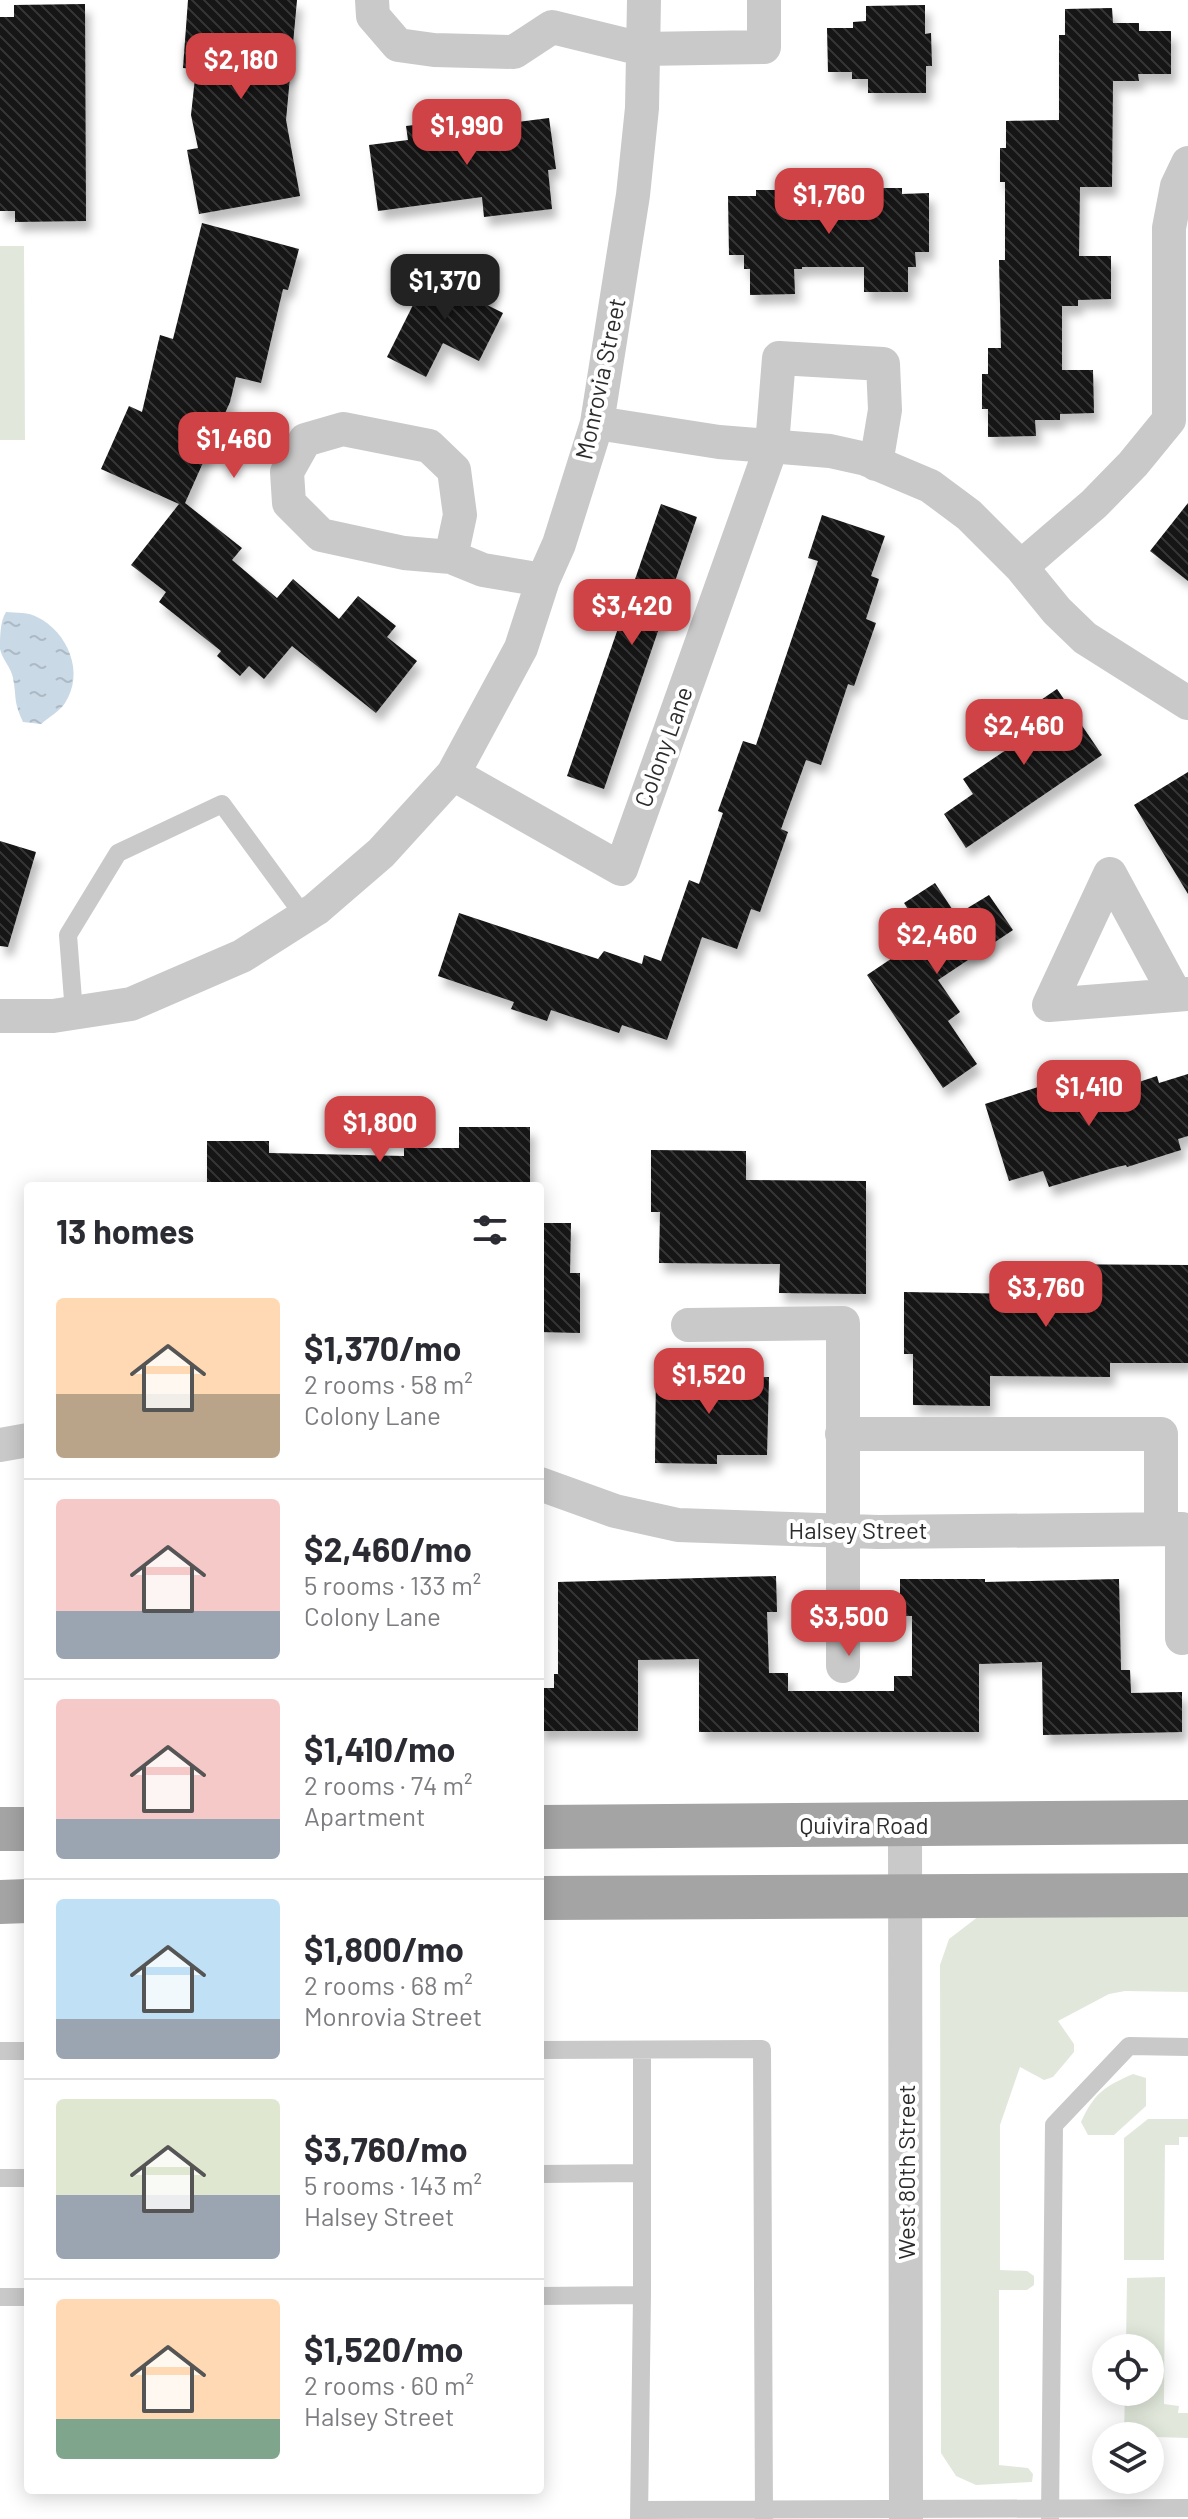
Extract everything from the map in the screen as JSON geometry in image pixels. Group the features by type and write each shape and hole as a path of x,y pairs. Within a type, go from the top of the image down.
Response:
{"main road":[{"name":"Quivira Road","path":"544,1827 1188,1822"},
{"path":"0,1829 24,1829"},
{"path":"544,1898 1188,1895"},
{"path":"0,1902 24,1901"}],"street":[{"path":"372,0 373,16 398,45 434,50 514,52 551,13 642,49 764,47 764,0"},
{"name":"Monrovia Street","path":"0,1016 53,1016 131,1004 242,956 304,916 381,853 453,774 521,648 543,580 559,544 597,423 633,195 642,108 644,0"},
{"path":"1021,567 1094,504 1133,464 1169,420 1169,228 1177,186 1188,163"},
{"path":"772,445 779,358 883,364 885,410 876,464"},
{"path":"597,423 719,442 830,451 876,464 930,486 969,515 1085,638 1188,703"},
{"path":"451,557 460,515 454,470 429,446 343,429 305,440 287,472 289,503 321,535 404,553 451,557 483,570 543,580"},
{"name":"Colony Lane","path":"453,774 621,869 772,445"},
{"path":"688,1325 843,1323 843,1666"},
{"path":"842,1434 1161,1434 1182,1638"},
{"path":"0,1445 24,1441"},
{"name":"Halsey Street","path":"544,1485 615,1511 678,1525 842,1532 1171,1529"},
{"name":"West 80th Street","path":"905,1826 906,2514"}],"lane":[{"path":"74,1013 68,935 118,853 222,804 304,916"},
{"path":"1050,2514 1054,2125 1129,2046 1188,2047"},
{"path":"544,2050 762,2049 764,2514"},
{"path":"642,2050 640,2515 1169,2513 1188,2508"},
{"path":"0,2051 24,2051"},
{"path":"544,2174 642,2173"},
{"path":"0,2178 24,2178"},
{"path":"544,2296 642,2295"},
{"path":"0,2297 24,2297"}],"shaded area":[{"path":"0,246 24,246 25,440 0,440"},
{"path":"1188,1914 1188,1992 1125,1991 1109,1994 1058,2021 1074,2044 1074,2052 1053,2077 1044,2080 1020,2067 1000,2125 1000,2270 1027,2271 1034,2276 1034,2285 1027,2290 999,2290 999,2465 1028,2468 1033,2474 1032,2482 976,2485 956,2476 941,2453 940,1965 949,1939 979,1916"},
{"path":"1133,2074 1146,2078 1146,2106 1114,2135 1088,2135 1081,2122 1096,2097 1107,2087"},
{"path":"1148,2119 1188,2119 1188,2137 1179,2137 1179,2145 1165,2145 1164,2260 1124,2260 1124,2138"},
{"path":"1165,2277 1164,2404 1164,2334 1126,2334 1127,2278"},
{"path":"1125,2406 1179,2406 1178,2413 1188,2413 1188,2438 1164,2437 1164,2422 1124,2422"}],"water":[{"path":"6,612 30,614 48,624 65,643 70,654 73,667 71,691 63,706 41,724 23,722 18,709 12,674 0,649 1,624"}],"building":[{"path":"188,0 297,0 286,120 300,196 199,214 187,150 198,148 191,115 196,69 183,68"},
{"path":"85,4 86,221 15,222 15,211 0,211 0,17 14,17 14,5"},
{"path":"925,5 925,34 931,33 932,66 926,66 926,93 868,93 868,79 852,79 852,72 828,72 827,28 853,28 853,22 866,21 866,6"},
{"path":"1112,8 1113,23 1139,23 1139,31 1171,31 1171,74 1138,74 1139,81 1113,81 1112,187 1080,187 1079,256 1111,256 1111,299 1078,300 1078,306 1062,306 1062,370 1093,370 1094,413 1060,414 1060,420 1035,420 1036,436 988,437 988,409 982,409 982,374 988,374 988,348 1001,348 999,260 1005,260 1005,182 1000,182 1000,148 1006,148 1006,121 1059,120 1059,35 1065,35 1065,9"},
{"path":"549,118 556,169 548,170 552,209 484,217 482,197 378,211 369,145 408,140 406,126 454,120 455,130"},
{"path":"870,188 902,188 902,194 929,193 929,252 915,252 916,267 908,267 908,292 864,292 864,267 802,267 794,269 795,294 750,295 750,269 744,269 744,255 729,255 728,196 756,196 756,190 789,190 789,194 870,194"},
{"path":"202,223 299,249 288,290 283,289 261,383 236,377 230,402 185,503 242,548 232,560 277,598 293,579 339,619 358,596 396,626 387,637 417,661 376,713 292,646 264,679 249,666 240,676 217,656 221,651 159,602 166,592 131,565 179,504 101,469 129,406 142,412 160,335 173,339"},
{"path":"433,265 492,295 487,305 503,313 479,361 443,343 426,377 387,357"},
{"path":"1188,503 1188,581 1150,551"},
{"path":"661,504 697,517 604,789 567,776"},
{"path":"822,515 885,536 871,576 879,579 866,619 876,623 854,686 848,684 821,765 806,760 781,829 788,832 760,912 751,909 737,949 702,937 667,1040 622,1025 619,1033 551,1010 547,1021 511,1009 514,1002 438,976 459,913 598,959 604,951 642,964 644,955 661,961 689,880 699,884 723,813 718,811 743,741 756,745 818,561 808,558"},
{"path":"1057,689 1102,755 966,848 944,814 973,794 963,779 1006,750 994,732"},
{"path":"1188,772 1188,894 1134,805"},
{"path":"0,841 36,852 8,947 0,946"},
{"path":"935,883 956,915 989,895 1013,930 938,980 960,1012 948,1021 977,1064 943,1088 867,975 925,936 904,903"},
{"path":"1188,1074 1188,1136 1178,1139 1181,1150 1049,1187 1043,1171 1009,1181 985,1104 1057,1081 1063,1098 1116,1081 1118,1089 1157,1076 1159,1083"},
{"path":"459,1127 530,1127 530,1182 207,1182 207,1141 269,1141 269,1153 404,1156 404,1148 459,1148"},
{"path":"651,1150 746,1151 746,1180 866,1181 866,1294 779,1293 780,1264 659,1263 660,1212 651,1212"},
{"path":"544,1223 571,1223 570,1273 580,1273 580,1333 544,1332"},
{"path":"1024,1264 1188,1265 1188,1363 1110,1363 1110,1377 990,1376 990,1406 913,1405 913,1354 904,1354 904,1292 1024,1294"},
{"path":"656,1367 717,1368 716,1377 769,1377 767,1455 717,1455 717,1464 655,1463"},
{"path":"776,1576 777,1612 767,1612 769,1673 788,1673 788,1691 894,1691 894,1676 912,1676 912,1616 900,1616 900,1579 985,1579 985,1582 1119,1579 1121,1670 1130,1670 1131,1693 1182,1692 1182,1732 1043,1735 1042,1662 979,1664 979,1732 699,1732 699,1659 638,1660 638,1731 544,1731 544,1688 554,1688 554,1674 558,1674 558,1582"}]}
